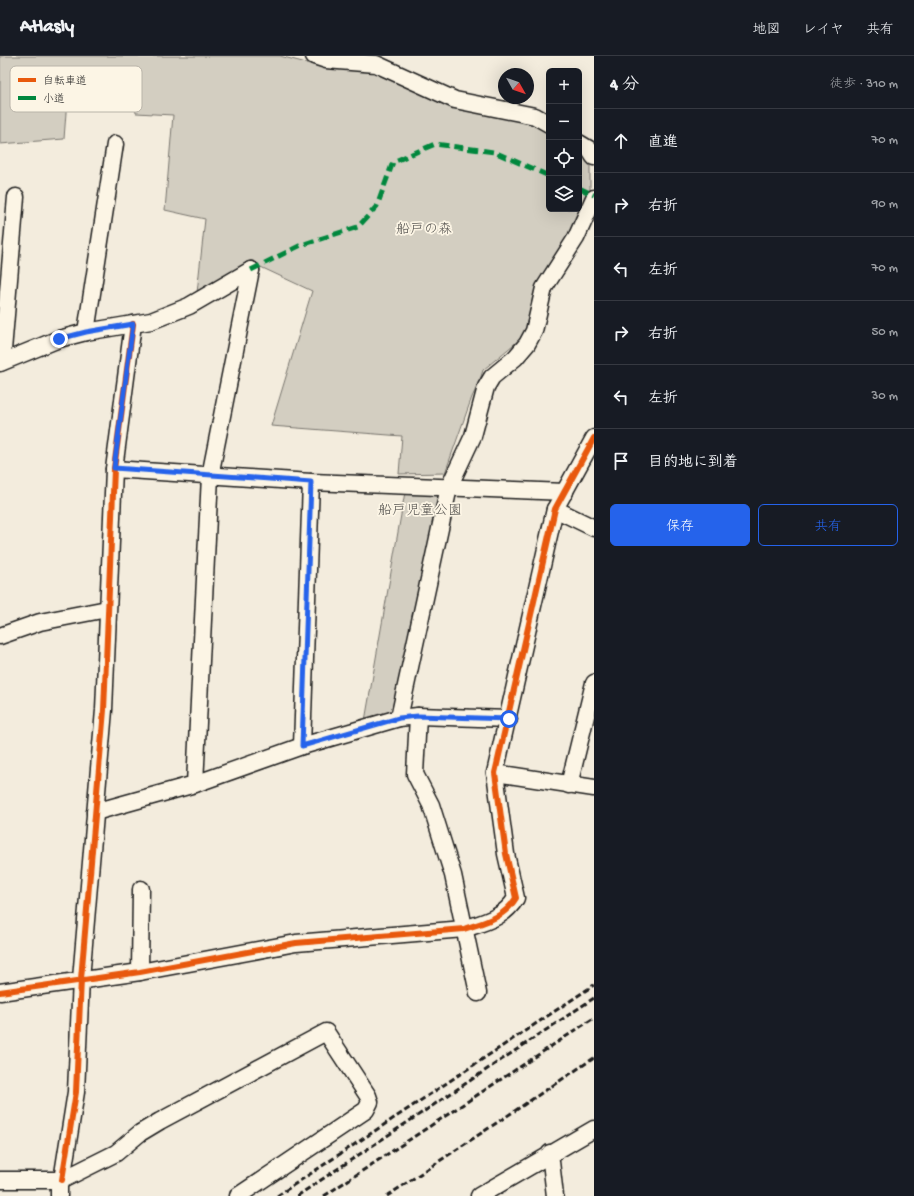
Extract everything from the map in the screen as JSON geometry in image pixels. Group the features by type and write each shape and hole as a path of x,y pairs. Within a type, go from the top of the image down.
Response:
{"street":[{"path":"314,56 326,60 376,64 455,100 535,116 546,122"},
{"path":"86,332 115,144"},
{"path":"582,145 589,149 594,157"},
{"path":"16,197 1,363 59,339 86,332 151,321 189,306 251,270 210,476 196,784"},
{"path":"399,718 449,487 472,436 486,387 492,377 515,358 527,344 534,330 544,288 576,238 594,198"},
{"path":"59,1196 60,1180 76,1092 81,979 104,710 114,468 133,324"},
{"path":"0,992 81,979 140,972 296,943 464,929 488,922 500,916 510,908 516,898 506,854 495,773 509,719 555,509 594,438"},
{"path":"114,468 311,482 565,492"},
{"path":"302,746 311,482"},
{"path":"555,509 594,528"},
{"path":"0,636 40,622 107,609"},
{"path":"569,785 594,683"},
{"path":"95,812 196,784 302,746 399,718 418,716 509,719"},
{"path":"418,716 415,774 431,805 453,875 478,994"},
{"path":"495,773 594,788"},
{"path":"140,972 141,889"},
{"path":"0,1180 60,1180 116,1153 140,1134 167,1118 326,1032 368,1096 370,1102 366,1110 238,1196"},
{"path":"479,1196 550,1153 594,1129"},
{"path":"550,1153 555,1196"}],"green space":[{"name":"船戸の森","path":"0,56 280,56 329,69 376,69 533,121 546,131 546,212 581,212 538,289 527,331 519,340 483,370 445,473 399,474 402,436 271,426 312,291 250,262 197,293 205,219 165,210 173,115 136,113 142,112 142,66 10,66 10,112 66,112 64,139 0,144"},
{"name":"船戸の森","path":"582,153 590,165 590,196 582,210"},
{"name":"船戸児童公園","path":"444,491 395,714 365,721 405,492"}],"railway":[{"path":"277,1196 594,985"},
{"path":"297,1196 594,998"},
{"path":"324,1196 594,1018"},
{"path":"387,1196 594,1058"}],"marked path":[{"path":"251,270 301,245 358,227 377,206 393,162 435,144 494,152 546,175"},
{"path":"582,189 594,195"}],"cycle path":[{"path":"62,1180 76,1092 81,979 104,710 114,469 133,324"},
{"path":"0,992 140,972 296,943 464,929 500,915 506,910 516,898 506,854 495,773 555,509 594,438"}],"route":[{"path":"59,339 86,332 133,324 114,468 311,482 302,746 399,718 418,716 509,719"}]}
